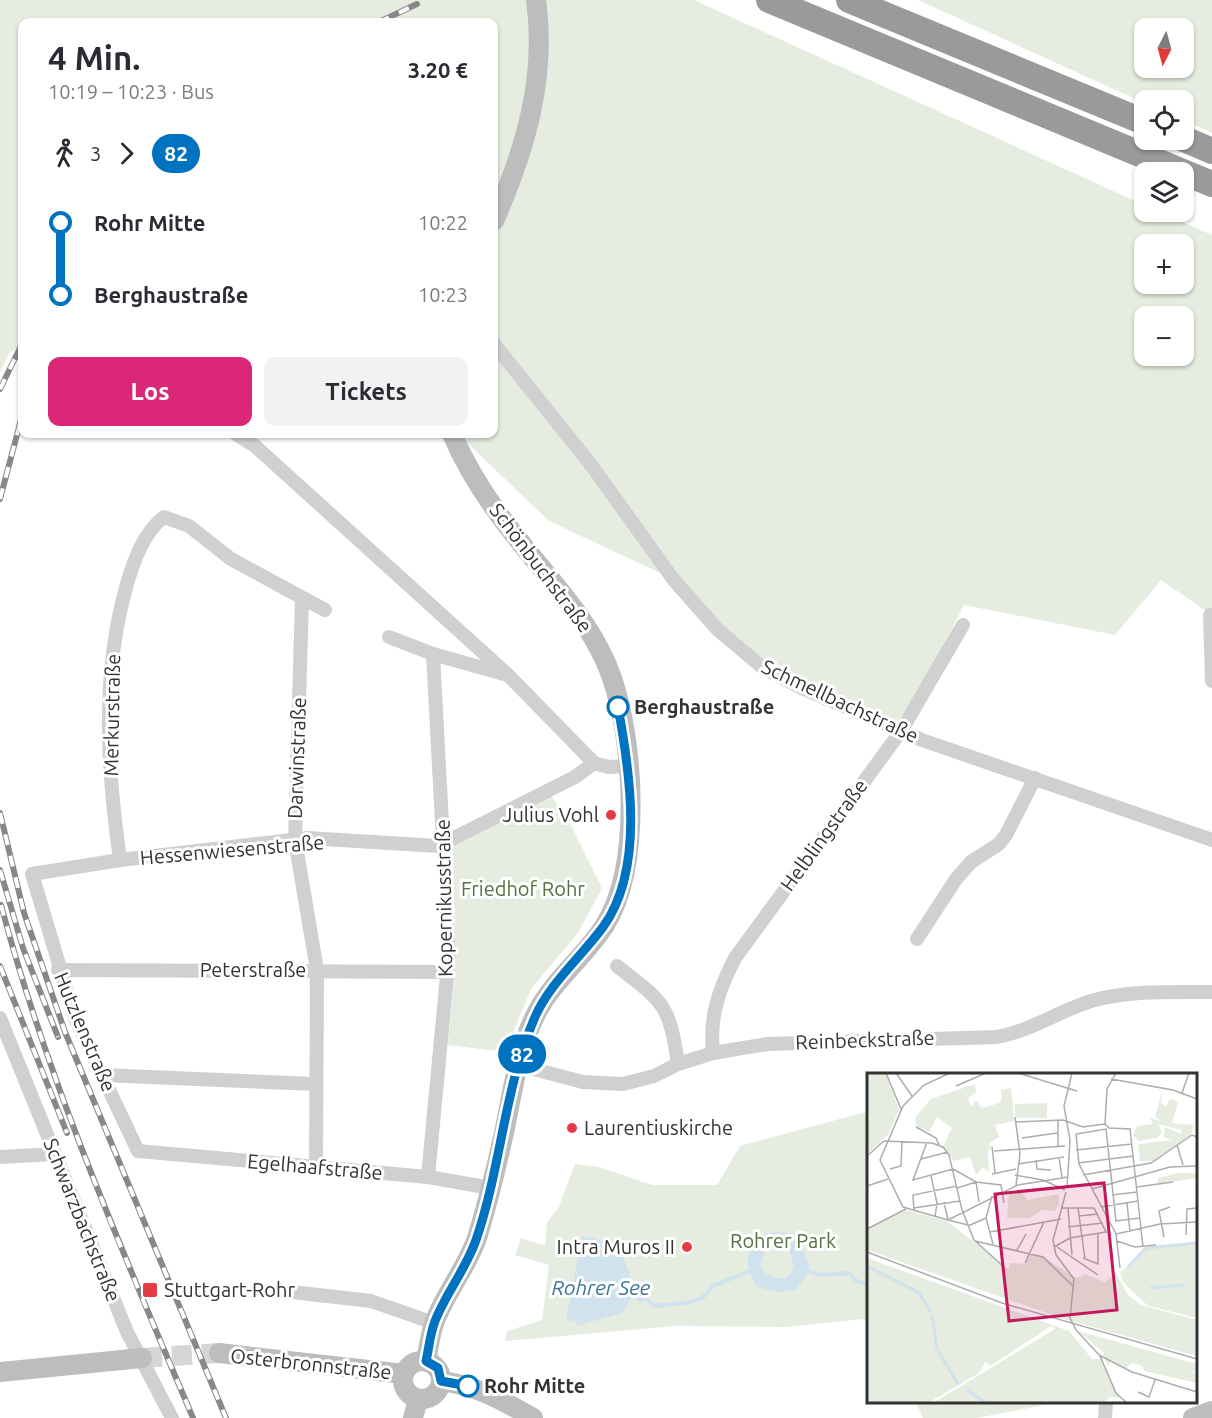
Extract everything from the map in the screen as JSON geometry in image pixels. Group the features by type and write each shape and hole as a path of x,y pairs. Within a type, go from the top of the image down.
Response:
{"highway":[{"path":"769,0 1212,184"},
{"path":"849,0 1134,118"},
{"path":"1194,143 1212,151"}],"main road":[{"path":"498,212 514,175 530,123 538,62 536,0"},
{"name":"Schönbuchstraße","path":"428,1353 434,1323 472,1250 491,1188 519,1065 536,1014 550,992 605,924 625,878 629,848 627,766 616,693 598,646 582,619 515,536 476,480 454,438"},
{"name":"Osterbronnstraße","path":"219,1353 404,1374"},
{"path":"428,1353 438,1368 441,1381 434,1395 416,1408 406,1390 404,1374 412,1363 428,1353"},
{"path":"0,1372 142,1358"},
{"path":"441,1381 468,1386 503,1401 533,1418"},
{"path":"1193,1418 1212,1411"}],"street":[{"name":"Schmellbachstraße","path":"498,349 592,466 661,561 718,630 762,667 802,688 901,731 1212,840"},
{"path":"242,438 255,446 508,675 594,763 608,767 627,766"},
{"name":"Merkurstraße","path":"120,860 110,783 108,714 112,655 132,568 154,525 164,518 189,526 231,559 325,610"},
{"name":"Darwinstraße","path":"302,599 295,840 317,970 316,1167"},
{"path":"1211,616 1212,681"},
{"name":"Helblingstraße","path":"713,1053 710,1032 714,1013 721,986 735,958 901,731 963,625"},
{"path":"389,637 433,654 508,675"},
{"name":"Kopernikusstraße","path":"428,1177 447,972 444,844 433,654"},
{"name":"Hessenwiesenstraße","path":"32,874 120,860 308,838 438,846 575,777 594,763"},
{"path":"917,939 956,879 971,862 999,844 1006,835 1035,778"},
{"name":"Hutzlenstraße","path":"32,874 58,969 75,1018 138,1151"},
{"path":"617,966 654,995 668,1012 675,1035 678,1064"},
{"name":"Peterstraße","path":"58,969 447,972"},
{"name":"Reinbeckstraße","path":"519,1065 583,1082 623,1084 654,1076 678,1064 713,1053 767,1044 996,1038 1008,1036 1057,1013 1104,998 1212,992"},
{"name":"Schwarzbachstraße","path":"0,1018 127,1332 172,1418"},
{"path":"102,1075 316,1084"},
{"name":"Egelhaafstraße","path":"138,1151 428,1177 491,1188"},
{"path":"0,1157 55,1154"},
{"path":"292,1292 371,1301 434,1323"},
{"path":"1105,1418 1106,1403"}],"green space":[{"path":"0,0 694,0 1134,200 1134,222 1182,222 1212,235 1212,615 1161,580 1115,635 964,605 932,667 899,719 901,731 762,667 673,579 549,521 462,438 498,438 498,18 18,18 18,349 10,352 0,372"},
{"path":"918,0 1212,0 1212,133 1194,125 1194,90 1134,90 1134,98"},
{"name":"Friedhof Rohr","path":"551,795 571,825 602,888 578,933 531,989 505,1052 448,1045 456,955 452,846"},
{"name":"Rohrer Park","path":"867,1113 867,1323 863,1319 786,1327 676,1326 505,1341 507,1331 542,1320 549,1265 515,1255 521,1238 545,1246 547,1222 558,1209 575,1164 599,1167 652,1185 717,1185 740,1146"},
{"path":"916,1403 1055,1403 977,1418 923,1418"}],"water":[{"path":"775,1232 792,1234 804,1250 810,1270 796,1290 778,1292 757,1287 753,1281 748,1266 749,1249 751,1242 763,1234","holes":["772,1246 790,1251 794,1267 787,1278 771,1276 765,1273 760,1266 765,1249"]},
{"name":"Rohrer See","path":"582,1236 615,1247 625,1261 634,1294 622,1313 576,1326 577,1321 566,1320"}],"waterway":[{"path":"634,1294 641,1301 644,1297 654,1306 686,1303 702,1298 712,1286 748,1272"},
{"path":"809,1272 820,1275 849,1273 855,1280 867,1285"}],"tunnel":[{"path":"142,1358 219,1353"}],"railway":[{"path":"387,18 417,4"},
{"path":"0,389 18,352"},
{"path":"0,499 18,431"},
{"path":"0,813 24,913 65,1032 226,1418"},
{"path":"0,870 23,948 58,1037"},
{"path":"1,905 20,971 64,1101 113,1229 193,1418"},
{"path":"0,966 67,1133"}],"bus line":[{"name":"82","path":"468,1386 441,1381 438,1368 426,1361 429,1342 440,1309 476,1241 497,1167 526,1038 536,1014 550,992 605,924 625,878 629,848 630,801 618,707"}],"place":[{"name":"Berghaustraße","path":"618,707"},
{"name":"Julius Vohl","path":"611,815"},
{"name":"Laurentiuskirche","path":"572,1128"},
{"name":"Intra Muros II","path":"687,1247"},
{"name":"Stuttgart-Rohr","path":"150,1290"},
{"name":"Rohr Mitte","path":"468,1386"}]}
